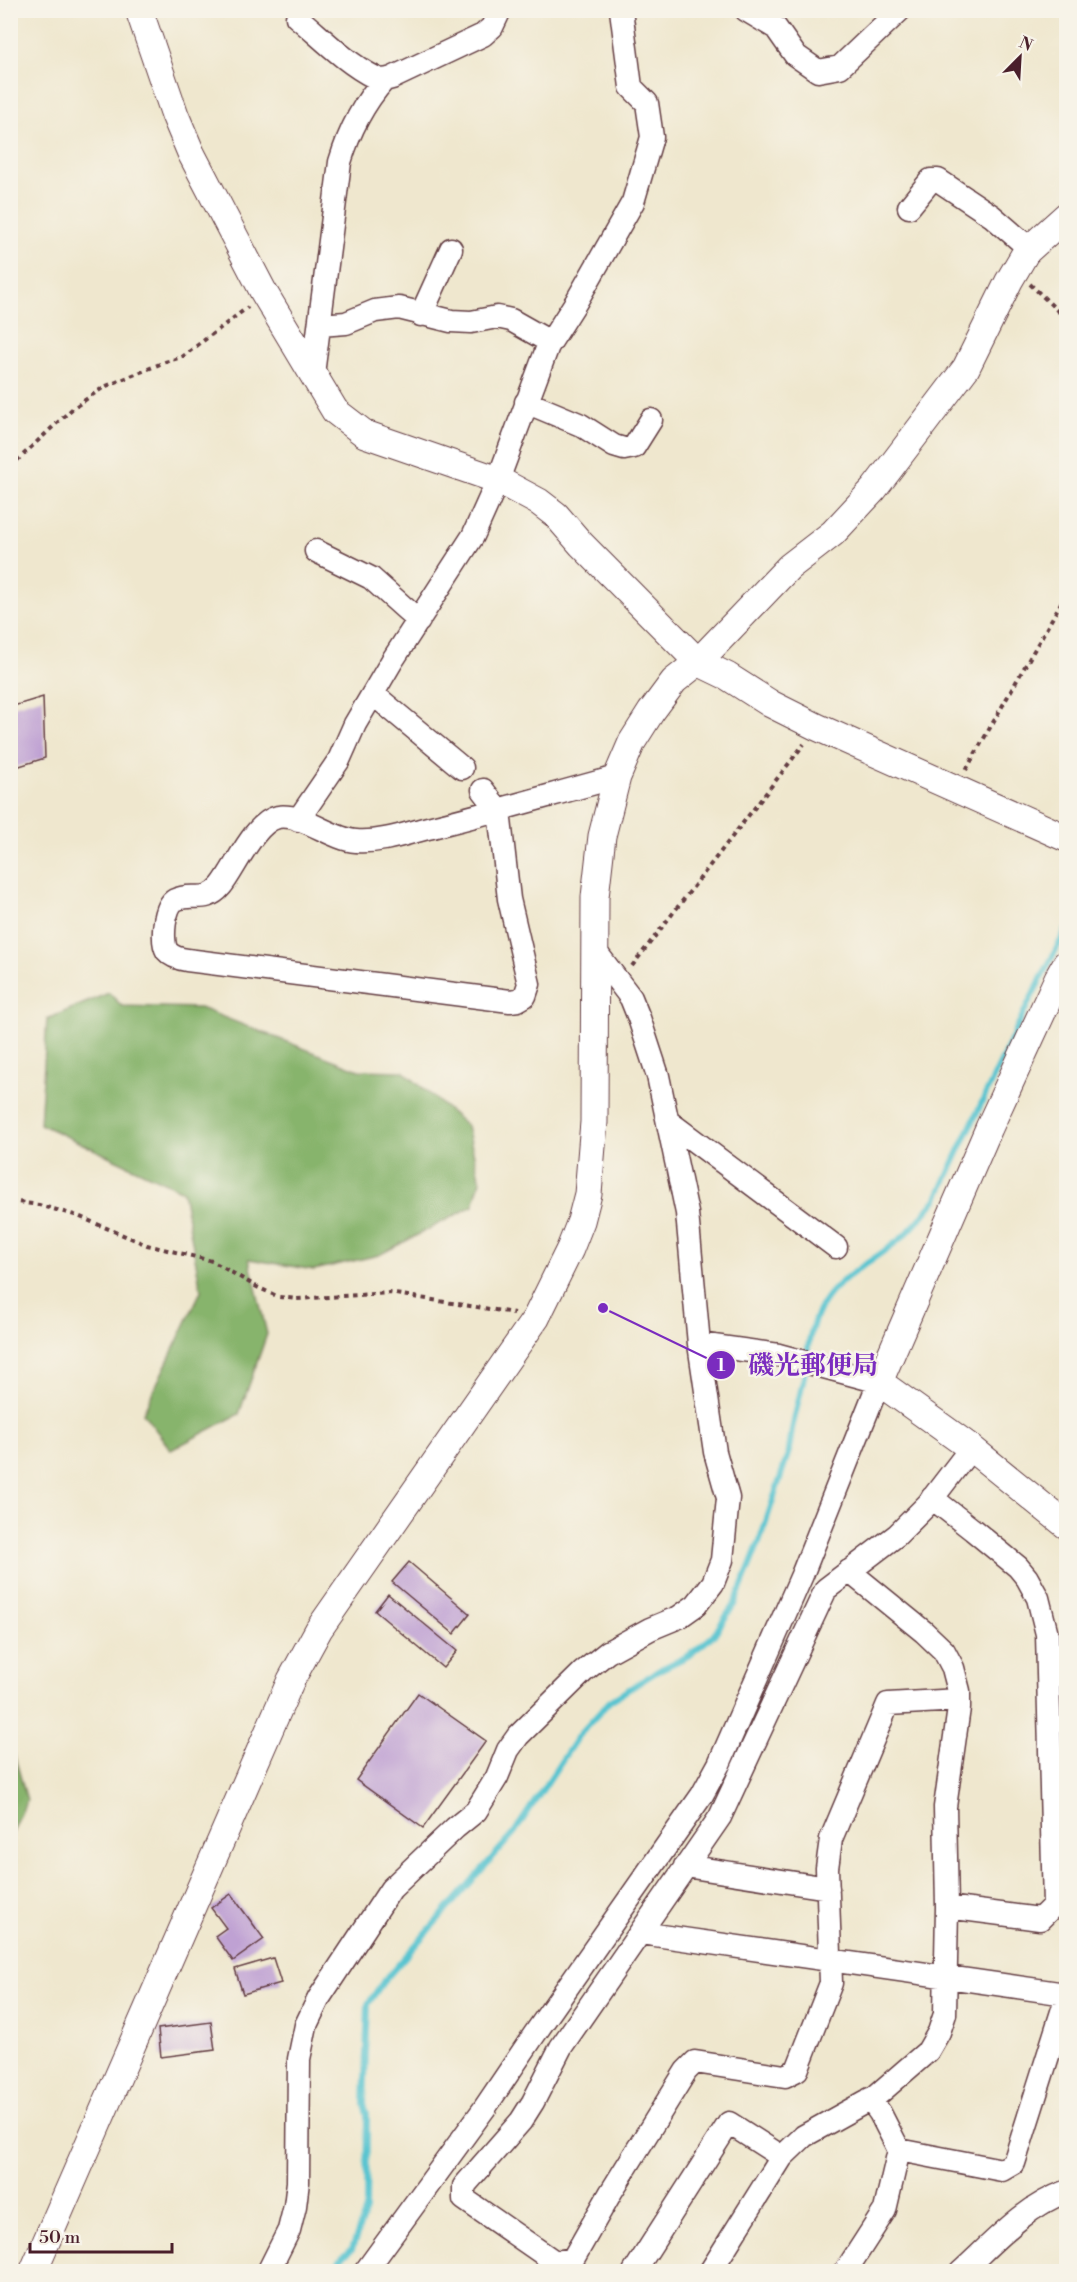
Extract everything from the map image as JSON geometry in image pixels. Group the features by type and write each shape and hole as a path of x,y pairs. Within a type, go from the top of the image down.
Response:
{"street":[{"path":"139,10 175,115 191,153 265,294 335,411 365,434 498,480 539,502 556,515 581,544 698,662 727,676 771,704 817,727 1066,838"},
{"path":"297,17 354,64 375,78 384,80 483,35 492,27 500,10"},
{"path":"298,820 339,760 355,724 473,536 498,480 550,342 576,302 633,202 652,137 647,103 631,87 621,10"},
{"path":"746,10 776,28 795,55 818,71 840,67 900,10"},
{"path":"313,374 340,162 356,121 372,94 384,80"},
{"path":"909,207 931,180 938,180 992,216 1023,259"},
{"path":"33,2271 291,1680 319,1629 536,1318 570,1249 588,1194 594,1122 595,897 602,836 617,777 632,742 674,681 698,662 789,567 833,533 874,489 966,368 1023,259 1066,216"},
{"path":"421,315 451,249"},
{"path":"320,326 346,323 375,311 399,308 451,321 471,322 497,317 511,320 550,342"},
{"path":"526,402 580,425 614,446 624,449 634,447 651,420"},
{"path":"316,551 371,578 419,621"},
{"path":"373,694 462,768"},
{"path":"483,790 500,811 509,899 529,984 525,996 510,1001 187,960 169,953 164,944 167,910 170,903 178,898 205,898 214,894 251,839 268,821 277,817 289,817 354,841 385,839 500,811 617,777"},
{"path":"268,2271 289,2230 295,2206 298,2182 299,2060 306,2025 319,1998 391,1889 454,1828 476,1811 497,1777 508,1750 518,1736 583,1672 608,1652 650,1629 679,1617 696,1605 713,1584 722,1560 728,1498 715,1452 699,1344 687,1212 669,1122 658,1076 631,998 596,952"},
{"path":"364,2271 484,2109 702,1795 719,1764 802,1575 879,1382 989,1128 1066,964"},
{"path":"669,1122 836,1247"},
{"path":"699,1344 789,1357 879,1382 971,1448 1066,1525"},
{"path":"959,1700 888,1704 831,1839 828,1888 831,1983 797,2070 785,2076 695,2062 686,2071 611,2192 573,2259 555,2262 464,2199 464,2186 520,2121 533,2102 561,2047 720,1817 826,1589 897,1535 932,1498 971,1448"},
{"path":"932,1498 982,1537 1028,1578 1038,1598 1047,1634 1054,1905 1040,1919 947,1907"},
{"path":"710,2271 782,2157 804,2136 870,2099 928,2051 939,2032 945,2014 947,1907 945,1807 959,1690 944,1651 849,1571"},
{"path":"685,1866 828,1888"},
{"path":"641,1933 1066,1994"},
{"path":"899,2150 1002,2170 1014,2163 1066,1999"},
{"path":"845,2271 885,2210 899,2150 870,2099"},
{"path":"634,2271 729,2123 782,2157"},
{"path":"961,2271 1021,2217 1043,2202 1066,2192"}],"path":[{"path":"1023,259 1066,319"},
{"path":"10,467 72,409 104,387 182,357 265,294"},
{"path":"955,789 1066,594"},
{"path":"620,984 642,952 817,727"},
{"path":"10,1201 39,1205 147,1245 212,1261 279,1297 297,1299 389,1293 498,1309 536,1318"}],"green space":[{"path":"109,993 122,1006 200,1008 359,1070 403,1071 467,1126 480,1181 473,1206 379,1255 314,1270 249,1259 267,1334 239,1414 171,1450 143,1413 201,1291 183,1191 40,1124 47,1019"},
{"path":"11,1744 27,1800 10,1836"}],"building":[{"path":"43,697 45,758 10,769 10,707"},
{"path":"409,1562 470,1614 454,1634 392,1582"},
{"path":"388,1594 457,1651 443,1668 375,1611"},
{"path":"418,1693 486,1741 423,1828 356,1780"},
{"path":"231,1894 264,1939 233,1961 215,1936 226,1928 211,1908"},
{"path":"273,1958 281,1983 243,1994 235,1969"},
{"path":"211,2022 215,2050 161,2057 158,2029"}],"waterway":[{"path":"807,1357 817,1314 836,1286 904,1236 936,1200 1028,1004 1066,930"},
{"path":"332,2272 344,2255 352,2249 366,2210 367,2114 364,2104 368,2004 383,1982 514,1833 578,1736 610,1701 661,1669 688,1656 713,1636 735,1603 760,1540 789,1451 806,1368"}],"place":[{"name":"磯光郵便局","path":"603,1308"}]}
